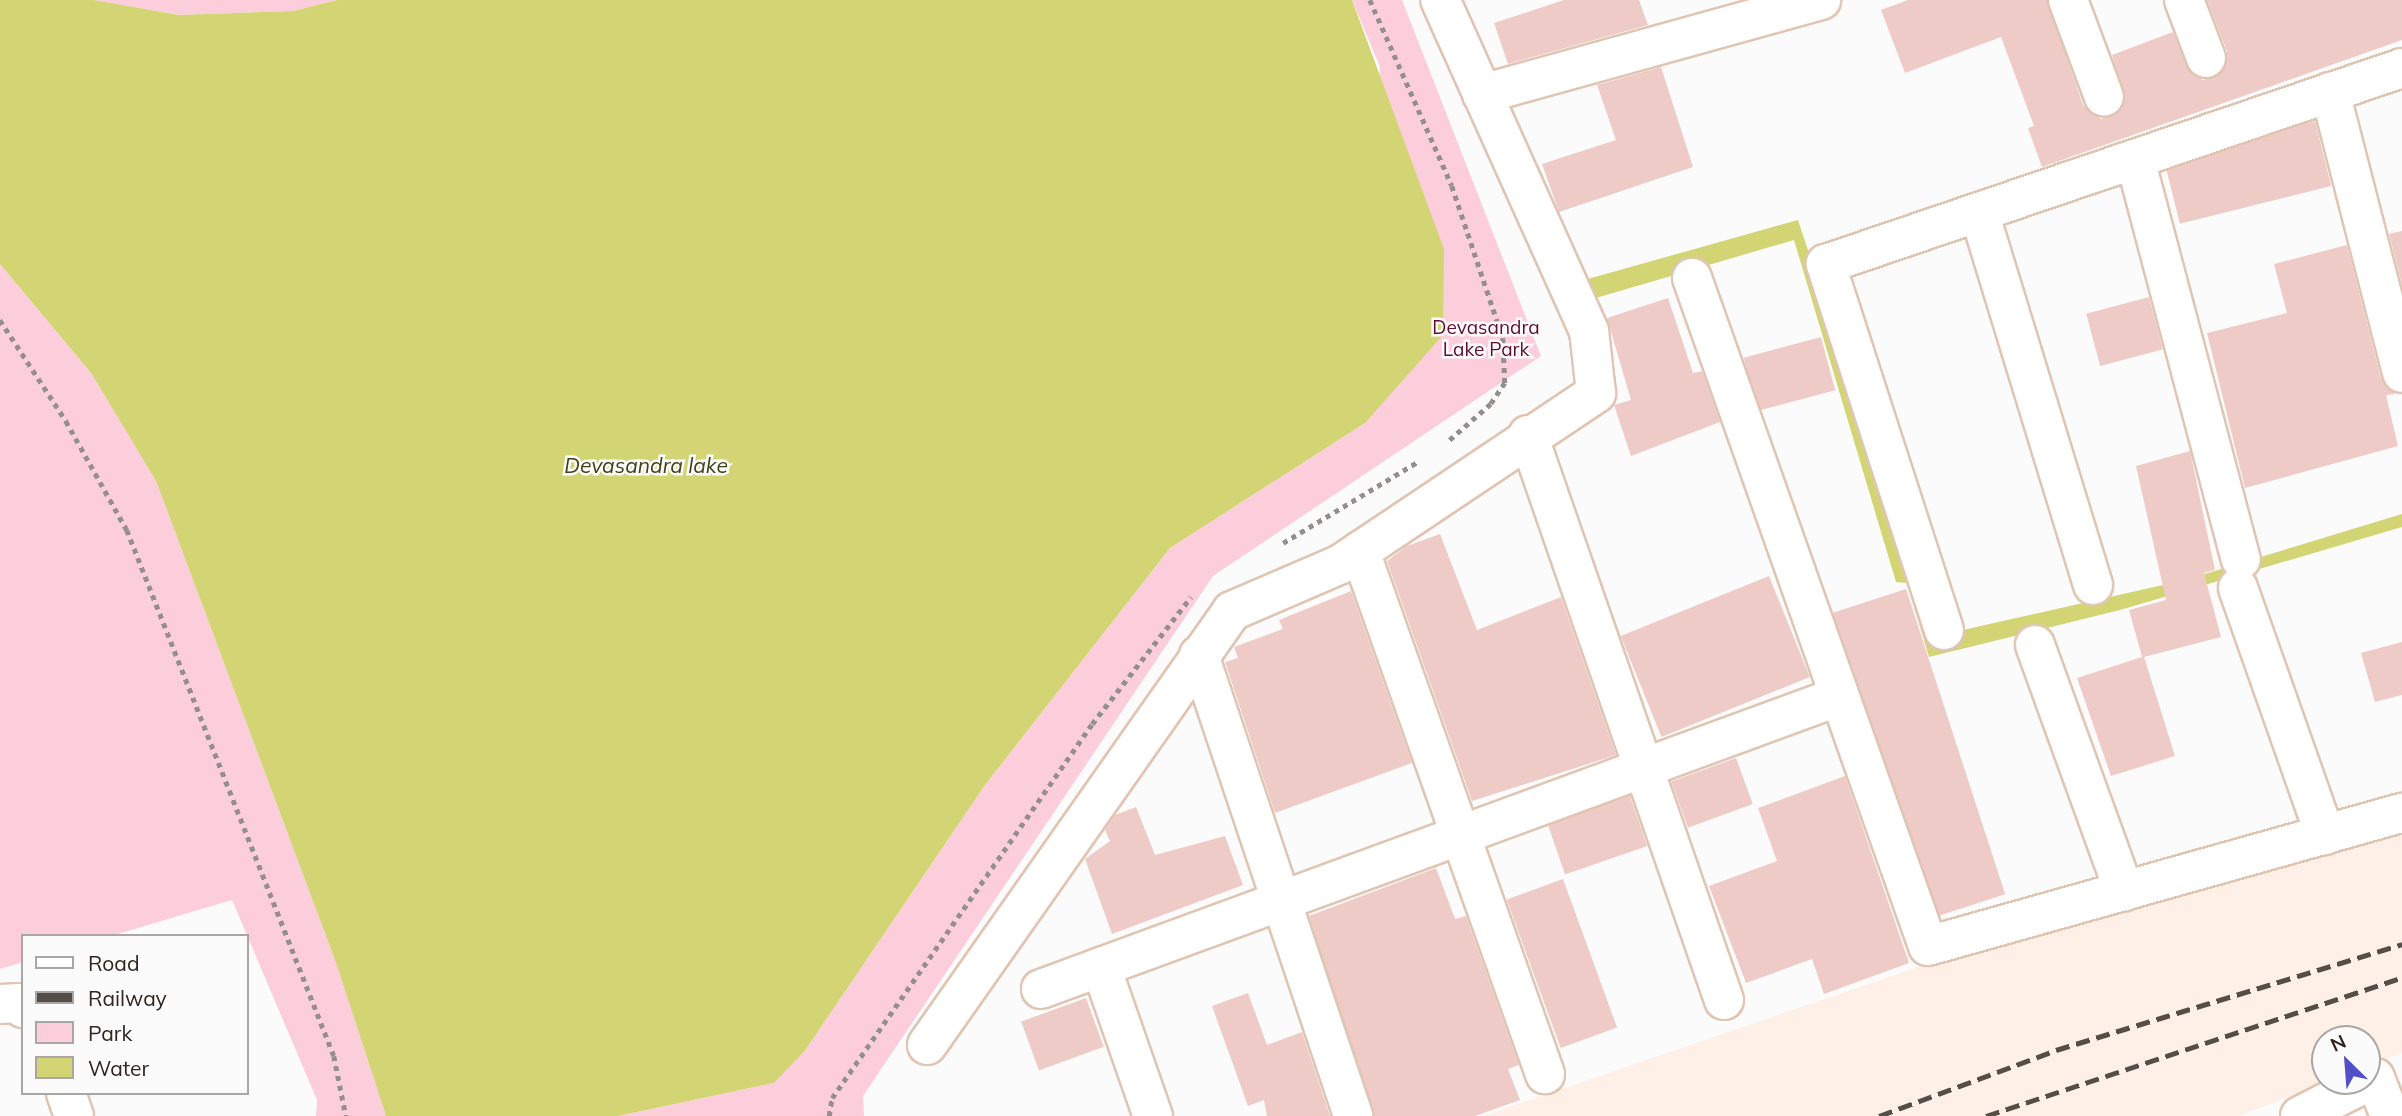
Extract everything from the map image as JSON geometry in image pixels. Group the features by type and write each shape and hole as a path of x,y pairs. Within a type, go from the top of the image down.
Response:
{"street":[{"path":"927,1045 1232,611 1360,551 1528,435 1596,393 1589,331 1440,0"},
{"path":"1482,94 1707,15 1821,0"},
{"path":"2068,0 2104,97"},
{"path":"2184,0 2206,58"},
{"path":"1944,630 1826,264 2402,68"},
{"path":"2330,92 2402,373"},
{"path":"2135,159 2239,573 2325,835"},
{"path":"1979,212 2093,586"},
{"path":"1692,278 1837,697 1928,946 2402,813"},
{"path":"1528,435 1724,1000"},
{"path":"1360,551 1545,1074"},
{"path":"2035,645 2124,891"},
{"path":"1199,655 1353,1116"},
{"path":"1041,989 1837,697"},
{"path":"1101,967 1153,1116"},
{"path":"0,1004 17,1003 21,1007"},
{"path":"2312,1113 2375,1078 2390,1116"},
{"path":"67,1095 74,1116"}],"path":[{"path":"1370,0 1452,186 1503,338 1507,369"},
{"path":"0,320 66,421 127,530 334,1056 346,1116"}],"shaded area":[{"path":"2402,835 2402,1053 2381,1061 2381,1025 2311,1025 2311,1088 2239,1116 1483,1116 1918,967"}],"green space":[{"path":"94,0 337,0 293,11 179,15"},
{"name":"Devasandra Lake Park","path":"1352,0 1402,0 1541,356 1213,576 863,1096 864,1116 618,1116 774,1083 804,1052 985,785 1170,548 1365,423 1380,67"},
{"path":"0,264 91,373 156,481 336,963 386,1116 316,1116 317,1100 232,900 118,934 21,934 21,963 0,969"}],"water":[{"name":"Devasandra lake","path":"0,0 94,0 179,15 293,11 337,0 1352,0 1444,249 1443,335 1365,423 1170,548 985,785 804,1052 774,1083 618,1116 386,1116 336,963 156,481 91,373 0,264"},
{"path":"1798,220 1936,636 2185,580 2402,514 2402,527 2120,610 1929,657 1907,583 1896,582 1794,240 1589,300 1584,280"}],"building":[{"path":"1564,0 1639,0 1648,25 1508,64 1494,23"},
{"path":"1908,0 2047,0 2083,105 2101,119 2120,111 2125,101 2112,55 2173,32 2192,74 2203,80 2222,72 2227,51 2207,0 2402,0 2402,40 2042,167 2028,128 2034,126 2001,37 1905,73 1881,10"},
{"path":"1661,67 1693,167 1559,212 1542,164 1616,140 1597,85"},
{"path":"2315,121 2331,186 2180,224 2164,159"},
{"path":"2402,231 2402,285 2389,234"},
{"path":"2347,245 2381,378 2395,394 2386,395 2398,446 2245,488 2207,333 2287,313 2274,264"},
{"path":"2149,297 2163,349 2100,366 2086,314"},
{"path":"1668,298 1693,373 1702,371 1720,422 1631,456 1614,405 1631,400 1607,318"},
{"path":"1821,337 1835,390 1758,411 1744,358"},
{"path":"2190,451 2215,570 2204,573 2221,637 2144,657 2175,756 2111,776 2077,678 2142,657 2129,610 2166,600 2136,466"},
{"path":"1440,534 1477,630 1561,597 1616,755 1472,801 1387,561 1407,546"},
{"path":"1769,576 1810,677 1661,737 1621,636"},
{"path":"1906,589 2005,894 1932,918 1833,613"},
{"path":"1351,591 1412,763 1275,813 1225,662 1238,658 1234,647 1283,629 1279,620"},
{"path":"2402,642 2402,695 2375,702 2361,653"},
{"path":"1736,758 1753,804 1688,828 1671,782"},
{"path":"1845,776 1909,963 1824,994 1812,959 1746,983 1709,886 1777,861 1758,808"},
{"path":"1630,796 1647,846 1565,874 1548,824"},
{"path":"1136,807 1155,855 1225,836 1243,885 1112,934 1085,859 1110,841 1105,830 1115,815"},
{"path":"1436,868 1455,919 1466,916 1519,1065 1508,1069 1520,1100 1475,1116 1374,1116 1309,916"},
{"path":"1563,879 1617,1027 1561,1048 1507,900"},
{"path":"1248,993 1267,1045 1302,1032 1330,1116 1267,1116 1264,1100 1248,1106 1212,1006"},
{"path":"1086,998 1104,1047 1039,1070 1021,1022"}],"railway":[{"path":"1879,1116 2056,1050 2402,944"},
{"path":"1986,1116 2402,978"}]}
